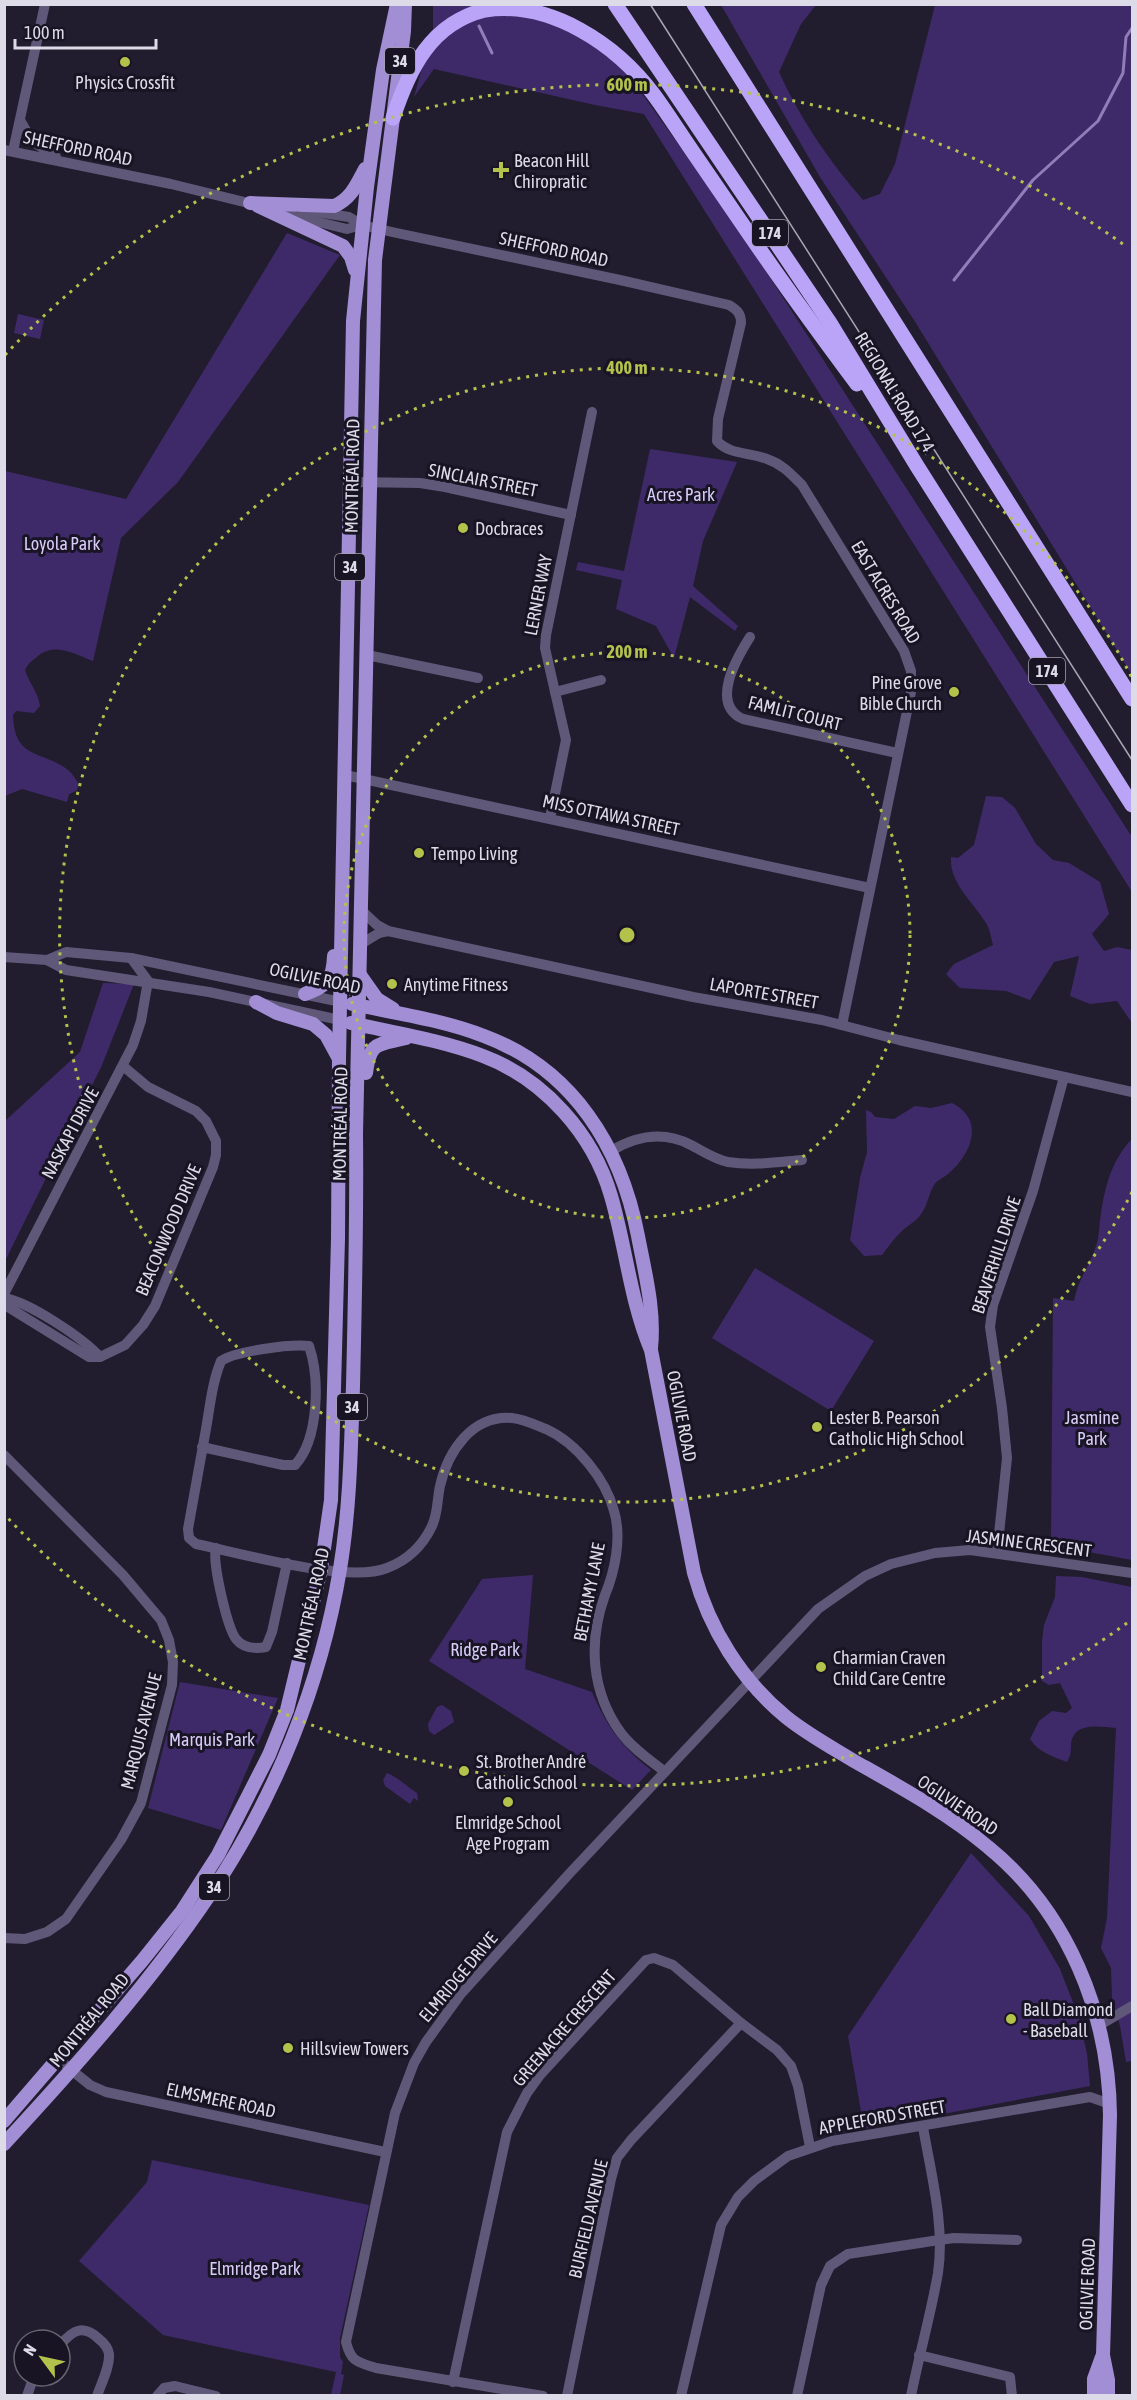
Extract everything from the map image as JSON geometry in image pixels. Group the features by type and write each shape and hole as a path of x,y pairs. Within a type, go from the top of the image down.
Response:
{"highway":[{"name":"REGIONAL ROAD 174","path":"615,4 823,313 1132,805"},
{"name":"REGIONAL ROAD 174","path":"694,4 1132,699"},
{"path":"707,4 771,125"},
{"path":"393,118 411,71 430,42 443,30 474,12 513,6 535,9 558,16 597,38 654,94 776,273 917,466"}],"main road":[{"name":"MONTRÉAL ROAD","path":"4,2121 182,1911 218,1855 269,1755 286,1710 321,1569 331,1500 338,1239 339,1059 352,482 353,321 370,159 383,70 397,4"},
{"name":"MONTRÉAL ROAD","path":"4,2144 72,2070 180,1936 211,1892 245,1836 277,1773 307,1697 323,1645 339,1572 349,1486 357,1240 356,1134 360,1025 372,338 378,228 404,31 405,4"},
{"path":"250,203 334,206 346,200 354,190 370,159"},
{"path":"250,203 343,246 351,257 357,276"},
{"path":"305,994 318,989 333,972 334,935 343,908"},
{"path":"360,975 383,1005 410,1016"},
{"path":"256,1002 277,1013 313,1024 326,1035 339,1059"},
{"name":"OGILVIE ROAD","path":"341,1002 410,1016 484,1036 538,1066 561,1084 581,1105 611,1151 623,1178 638,1233 653,1323 651,1350"},
{"name":"OGILVIE ROAD","path":"340,1020 482,1055 507,1067 543,1091 561,1108 580,1132 595,1156 611,1195 639,1321 651,1350 698,1586 717,1632 750,1680 788,1719 947,1818 1001,1858 1041,1903 1066,1943 1084,1979 1100,2025 1110,2104 1103,2355 1108,2380 1108,2396"},
{"path":"356,1134 362,1116 370,1051 383,1042 410,1036"},
{"path":"338,1239 357,1240"},
{"name":"OGILVIE ROAD","path":"1094,2396 1094,2379 1103,2355"}],"street":[{"path":"9,150 20,120 45,4"},
{"path":"20,120 32,141 61,160"},
{"name":"SHEFFORD ROAD","path":"9,150 250,203 349,217 362,225 620,280 729,306 737,310"},
{"name":"EAST ACRES ROAD","path":"737,310 741,316 741,322 718,419 717,441 725,449 767,459 787,469 802,485 904,651 911,671 911,692 842,1025"},
{"name":"LERNER WAY","path":"550,818 566,740 545,648 546,635 592,412"},
{"name":"SINCLAIR STREET","path":"352,482 445,486 571,515"},
{"name":"FAMLIT COURT","path":"750,637 735,660 727,705 732,714 743,719 897,753"},
{"path":"367,655 478,678"},
{"path":"555,692 601,680"},
{"name":"MISS OTTAWA STREET","path":"345,776 870,888"},
{"name":"LAPORTE STREET","path":"361,910 377,926 388,931 693,997 842,1025 1132,1092"},
{"path":"361,944 379,933 388,931"},
{"name":"OGILVIE ROAD","path":"47,960 66,952 131,958 341,1002"},
{"name":"OGILVIE ROAD","path":"4,957 47,960 66,969 148,981 340,1020"},
{"path":"131,958 148,981 176,968"},
{"name":"NASKAPI DRIVE","path":"4,1294 134,1045 148,981"},
{"name":"BEACONWOOD DRIVE","path":"4,1300 14,1300 45,1316 92,1349 99,1357 125,1345 144,1325 155,1306 213,1167 216,1141 206,1121 196,1112 148,1087 123,1066"},
{"name":"BEAVERHILL DRIVE","path":"997,1553 1007,1458 990,1327 993,1305 1033,1191 1064,1077"},
{"path":"611,1151 624,1143 647,1137 669,1137 726,1162 748,1164 802,1160"},
{"path":"298,1345 309,1346 315,1363 317,1395 305,1450 295,1465 283,1465 202,1447 215,1376 221,1361 239,1353 298,1345"},
{"name":"BETHAMY LANE","path":"202,1447 188,1530 189,1539 196,1544 286,1563 339,1572 376,1572 403,1562 417,1549 435,1518 446,1466 456,1446 471,1430 490,1420 512,1418 550,1431 570,1445 595,1473 615,1512 616,1557 599,1621 593,1656 599,1692 621,1734 641,1754 665,1772"},
{"name":"MARQUIS AVENUE","path":"4,1455 123,1575 161,1620 169,1640 173,1662 172,1685 141,1803 121,1840 66,1919 47,1932 25,1939 4,1938"},
{"path":"216,1548 214,1560 217,1579 231,1628 236,1639 250,1648 266,1647 272,1632 286,1563"},
{"name":"JASMINE CRESCENT","path":"750,1680 818,1609 865,1576 891,1564 935,1553 970,1550 1132,1573"},
{"name":"ELMRIDGE DRIVE","path":"543,2396 460,2387 376,2368 355,2361 349,2354 346,2342 385,2152 414,2063 460,1995 750,1680"},
{"name":"GREENACRE CRESCENT","path":"460,2387 507,2132 527,2093 540,2075 646,1960 654,1958 673,1965 741,2023 777,2050 791,2066 798,2086 810,2147"},
{"path":"1100,2025 1132,2006"},
{"name":"BURFIELD AVENUE","path":"567,2396 610,2179 617,2158 631,2140 741,2023"},
{"name":"ELMSMERE ROAD","path":"58,2060 95,2088 106,2092 385,2152"},
{"name":"APPLEFORD STREET","path":"681,2396 725,2216 738,2197 754,2181 788,2156 832,2141 1090,2097 1110,2104"},
{"path":"910,2396 938,2273 937,2207 923,2127"},
{"path":"797,2396 821,2285 830,2266 848,2254 939,2240 954,2238 1017,2240"},
{"path":"72,2333 80,2330 91,2331 109,2351 109,2359 97,2396"},
{"path":"919,2355 1010,2377 1012,2396"},
{"path":"157,2396 164,2388 175,2386 216,2396"}],"green space":[{"path":"433,5 476,5 458,12 433,30"},
{"path":"721,5 816,5 801,24 779,72 816,139 863,200 880,194 895,164 935,5 1132,5 1132,675 914,320 820,177"},
{"path":"497,12 559,21 620,66 638,88 769,276 1132,837 1132,892 644,114 434,69 414,97 424,61 456,26"},
{"name":"Loyola Park","path":"287,233 340,255 178,482 121,538 93,661 65,651 52,650 38,656 29,663 25,670 40,706 34,713 16,711 13,715 18,740 31,752 68,770 79,785 76,791 69,794 67,802 22,789 5,796 5,471 126,499"},
{"path":"18,314 44,320 40,339 14,333"},
{"name":"Acres Park","path":"650,449 737,462 703,541 693,586 738,626 735,631 690,597 674,658 656,626 616,609 622,580 576,570 578,562 624,571"},
{"path":"986,796 1002,797 1015,808 1036,844 1053,860 1069,863 1100,882 1109,914 1092,934 1104,951 1117,947 1132,950 1132,1023 1117,1001 1090,1004 1070,996 1079,956 1054,962 1030,1000 1006,991 960,988 946,974 954,964 993,945 987,925 958,884 951,866 951,857 958,858 974,845"},
{"path":"103,983 134,984 102,1065 5,1261 5,1121 80,1052"},
{"path":"952,1103 963,1110 972,1128 968,1148 963,1157 948,1174 935,1183 921,1214 897,1236 882,1255 864,1256 850,1240 860,1178 867,1152 866,1110 875,1117 894,1119 915,1106 931,1108"},
{"name":"Jasmine Park","path":"1132,1139 1132,1560 1051,1545 1053,1298 1074,1301 1078,1286 1096,1246 1109,1177 1118,1157"},
{"path":"755,1268 874,1341 831,1411 712,1338"},
{"name":"Ridge Park","path":"533,1575 525,1669 592,1692 603,1716 616,1735 631,1753 651,1770 632,1790 429,1661 482,1579"},
{"path":"1056,1576 1082,1577 1132,1587 1132,2061 1126,2062 1120,2026 1112,1998 1111,1968 1101,1948 1107,1918 1116,1728 1089,1727 1077,1732 1073,1737 1067,1762 1042,1751 1030,1739 1039,1721 1052,1711 1066,1713 1072,1708 1060,1683 1049,1685 1042,1681 1044,1625 1055,1597"},
{"name":"Marquis Park","path":"180,1682 278,1698 221,1830 148,1808"},
{"path":"442,1705 451,1711 454,1722 434,1735 429,1731 428,1724 437,1707"},
{"path":"387,1773 417,1793 418,1801 414,1798 410,1804 385,1786 383,1780"},
{"path":"971,1853 1029,1916 1060,1969 1079,2018 1087,2054 1090,2086 864,2129 848,2036"},
{"name":"Elmridge Park","path":"152,2160 369,2205 340,2338 340,2357 343,2362 341,2374 344,2375 340,2395 331,2395 336,2372 163,2335 79,2261 147,2182"}],"waterway":[{"path":"479,26 492,53"},
{"path":"954,280 1033,180 1098,121 1123,73 1126,37 1132,28"}],"tram line":[{"path":"650,4 1132,760"}],"place":[{"name":"Physics Crossfit","path":"125,62"},
{"name":"Beacon Hill Chiropratic","path":"501,170"},
{"name":"Docbraces","path":"463,528"},
{"name":"Pine Grove Bible Church","path":"954,692"},
{"name":"Tempo Living","path":"419,853"},
{"name":"Anytime Fitness","path":"392,984"},
{"name":"Lester B. Pearson Catholic High School","path":"817,1427"},
{"name":"Charmian Craven Child Care Centre","path":"821,1667"},
{"name":"St. Brother André Catholic School","path":"464,1771"},
{"name":"Elmridge School Age Program","path":"508,1802"},
{"name":"Ball Diamond - Baseball","path":"1011,2019"},
{"name":"Hillsview Towers","path":"288,2048"}]}
